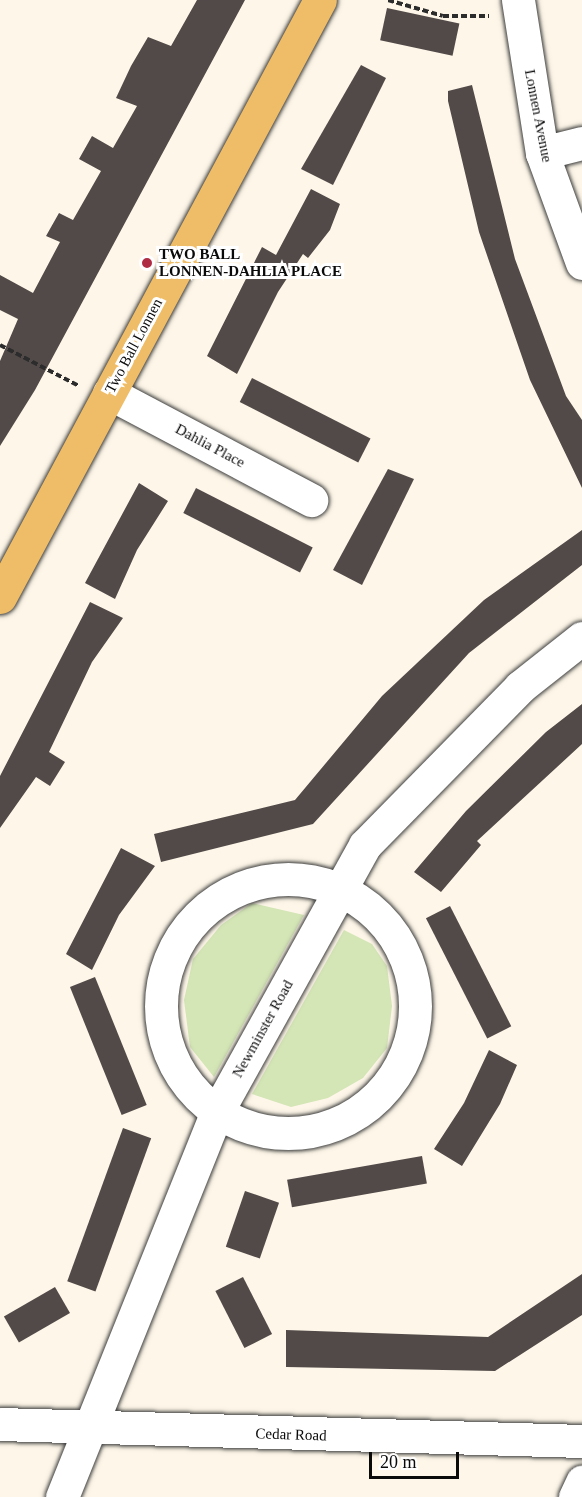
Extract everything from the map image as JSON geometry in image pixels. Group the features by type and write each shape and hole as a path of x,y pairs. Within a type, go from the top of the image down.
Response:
{"main road":[{"name":"Two Ball Lonnen","path":"0,597 320,0"}],"street":[{"name":"Lonnen Avenue","path":"519,8 542,153 582,262"},
{"path":"542,153 582,143"},
{"name":"Dahlia Place","path":"108,396 311,500"},
{"name":"Newminster Road","path":"62,1497 92,1429 217,1112 365,845 520,687 582,639"},
{"path":"300,878 340,889 375,912 401,946 414,986 414,1028 400,1068 365,1106 338,1123 297,1133 255,1129 217,1112 186,1083 166,1046 160,1004 167,963 182,936 219,898 258,882 300,878"},
{"name":"Cedar Road","path":"0,1424 92,1429 582,1441"},
{"path":"575,1497 582,1482"}],"path":[{"path":"388,0 443,16 519,8"},
{"path":"0,345 108,396"}],"green space":[{"path":"252,903 304,915 214,1077 190,1047 184,1000 193,959 221,925"},
{"path":"344,930 372,944 387,966 392,1006 387,1048 363,1078 328,1098 291,1107 252,1094"}],"building":[{"path":"197,0 245,0 35,390 0,446 0,361 18,319 0,310 0,275 33,293 60,242 46,236 59,213 73,220 101,171 79,159 92,136 113,148 137,106 116,98 131,66 148,37 171,46"},
{"path":"387,8 459,23 453,56 380,40"},
{"path":"361,65 386,78 333,185 301,169"},
{"path":"472,85 515,259 566,396 582,420 582,488 530,380 479,232 448,101 448,91"},
{"path":"311,189 340,204 330,230 308,258 303,254 278,292 237,374 207,356 262,247 276,255"},
{"path":"252,378 371,438 358,462 240,402"},
{"path":"388,469 414,479 362,585 333,570"},
{"path":"139,483 168,501 137,550 115,599 85,583"},
{"path":"196,488 313,547 300,572 183,513"},
{"path":"582,530 582,565 469,653 313,824 161,862 154,834 295,800 382,696 484,600"},
{"path":"90,602 123,618 92,662 49,752 65,762 50,786 36,777 0,828 0,776"},
{"path":"582,704 582,744 477,841 481,845 441,892 414,872 466,811 546,732"},
{"path":"121,848 155,866 119,915 92,970 66,954"},
{"path":"450,906 511,1026 487,1039 426,918"},
{"path":"95,977 147,1105 122,1115 70,987"},
{"path":"489,1050 517,1065 500,1104 462,1166 434,1149 464,1103"},
{"path":"123,1128 151,1138 95,1291 67,1281"},
{"path":"422,1156 427,1184 292,1207 287,1180"},
{"path":"245,1191 279,1203 260,1259 226,1247"},
{"path":"582,1274 582,1315 495,1371 286,1367 286,1330 488,1337"},
{"path":"243,1277 272,1334 244,1348 215,1291"},
{"path":"55,1287 70,1313 19,1342 4,1316"}],"place":[{"name":"TWO BALL LONNEN-DAHLIA PLACE","path":"147,263"}]}
